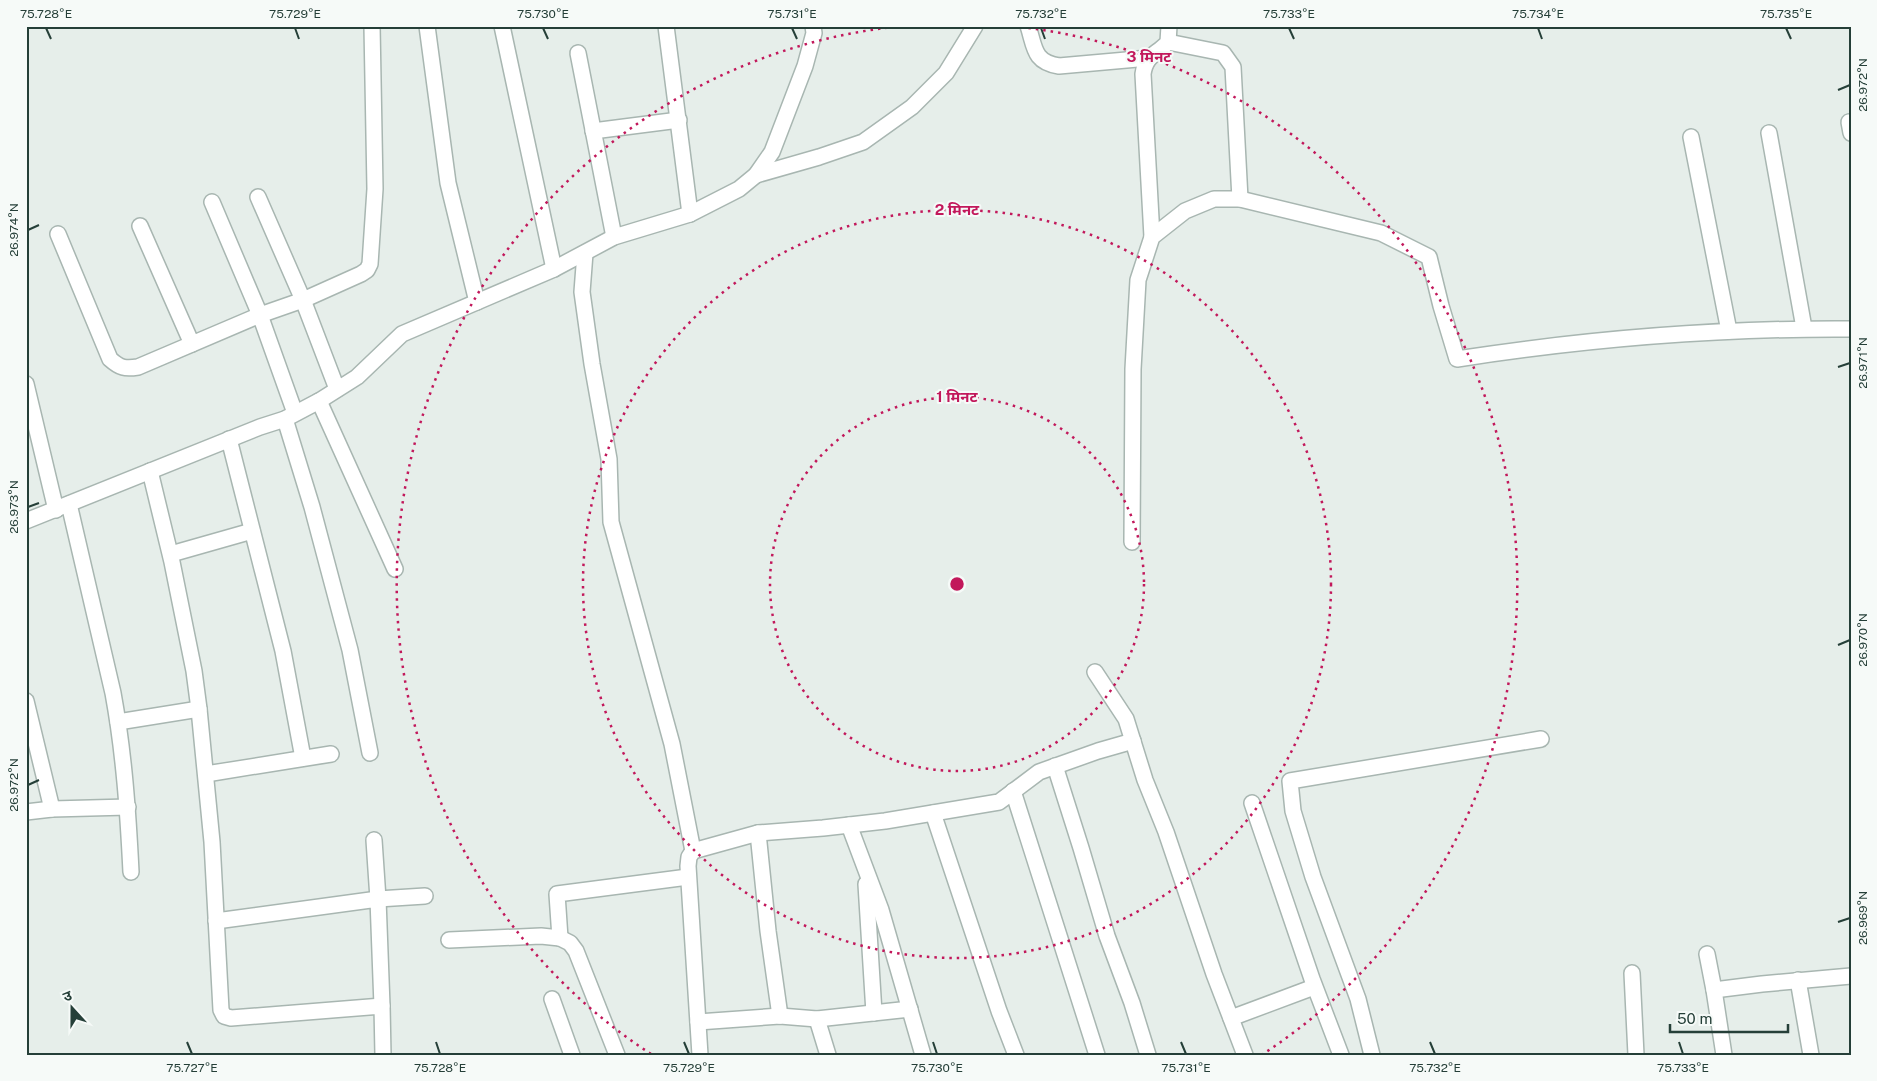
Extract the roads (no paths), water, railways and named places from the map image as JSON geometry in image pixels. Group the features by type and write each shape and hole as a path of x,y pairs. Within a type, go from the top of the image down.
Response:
{"street":[{"path":"58,234 110,359 120,367 128,369 138,367 260,315 303,300 361,274 367,270 370,264 375,189 372,26"},
{"path":"426,26 448,183 477,302"},
{"path":"502,26 554,269"},
{"path":"666,26 690,214"},
{"path":"26,521 290,416 319,401 357,377 402,334 554,269 614,237 690,214 739,189 756,175 772,152 805,66 814,33 813,26"},
{"path":"756,175 863,142 912,107 946,73 975,26"},
{"path":"1028,26 1037,55 1047,64 1059,66 1149,58"},
{"path":"1132,542 1133,369 1138,280 1152,237 1144,74 1145,64 1149,58 1168,42 1169,26"},
{"path":"1168,42 1223,52 1233,67 1240,199"},
{"path":"578,53 614,237"},
{"path":"593,131 679,120"},
{"path":"1770,133 1804,328"},
{"path":"1691,137 1729,331"},
{"path":"258,197 303,300 337,389"},
{"path":"1152,237 1185,211 1214,199 1240,199 1381,233 1429,257 1456,359 1512,350 1626,338 1729,331 1804,328 1851,329"},
{"path":"212,202 260,315 290,416 350,650 370,754"},
{"path":"140,226 192,344"},
{"path":"585,253 582,292 592,364 609,459 611,522 672,744 693,850 689,857 688,877 700,1055"},
{"path":"26,384 63,507 113,693 128,808 131,872"},
{"path":"319,401 395,569"},
{"path":"229,439 283,651 303,758"},
{"path":"150,471 171,554 194,671 206,774 221,1010 224,1016 231,1018 382,1006"},
{"path":"171,554 252,531"},
{"path":"1095,672 1126,718 1145,780 1166,832 1214,974 1245,1055"},
{"path":"26,701 52,809"},
{"path":"118,722 199,709"},
{"path":"1372,1055 1358,999 1313,877 1293,811 1290,781 1541,739"},
{"path":"693,850 758,833 849,826 999,802 1039,772 1133,741"},
{"path":"206,774 331,754"},
{"path":"1055,766 1082,848 1106,936 1132,1003 1148,1055"},
{"path":"1013,791 1097,1055"},
{"path":"1252,804 1314,987 1340,1055"},
{"path":"26,812 52,809 128,808"},
{"path":"933,813 999,1011 1016,1055"},
{"path":"849,826 881,910 923,1055"},
{"path":"758,833 768,931 780,1016"},
{"path":"374,840 378,899 383,1055"},
{"path":"865,867 874,1013"},
{"path":"560,938 557,894 688,877"},
{"path":"216,921 378,899 425,896"},
{"path":"449,940 541,936 560,938 570,943 576,951 617,1055"},
{"path":"1707,954 1724,1055"},
{"path":"1632,973 1636,1055"},
{"path":"1714,990 1851,976"},
{"path":"1798,980 1812,1055"},
{"path":"1231,1018 1314,987"},
{"path":"552,999 572,1055"},
{"path":"698,1022 780,1016 817,1019 910,1009"},
{"path":"817,1019 828,1055"}]}
